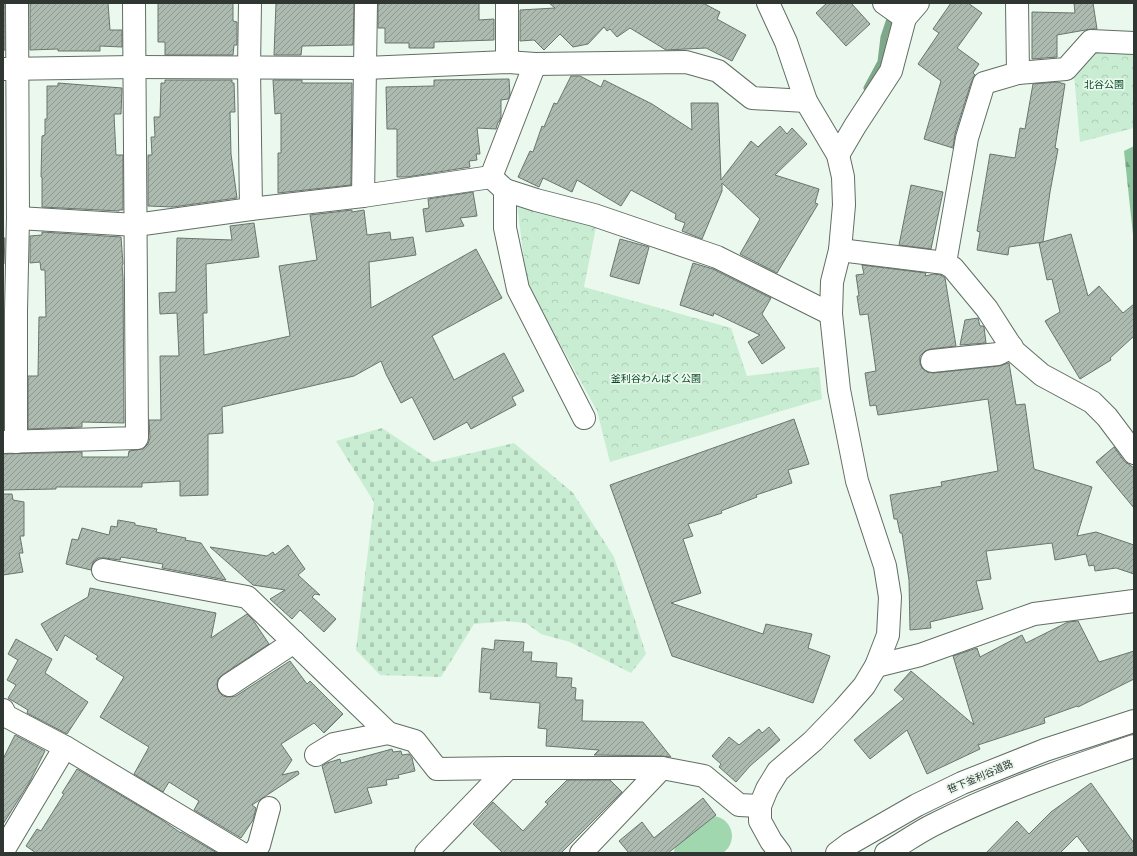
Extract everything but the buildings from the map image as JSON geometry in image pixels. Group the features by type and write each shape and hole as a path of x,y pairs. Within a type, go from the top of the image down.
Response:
{"street":[{"path":"17,3 10,70 18,218 9,311 10,442 136,438 134,3"},
{"path":"250,3 250,209"},
{"path":"363,196 366,3"},
{"path":"507,3 507,62"},
{"path":"838,155 891,71 911,10 884,3"},
{"path":"1017,3 1018,73"},
{"path":"766,4 786,42 806,101 838,155 843,177 844,205 840,250 832,282 831,314 839,390 857,481 885,566 890,597 888,635 876,666 864,686 813,741 778,771 767,789 760,806 760,821 771,841 780,853"},
{"path":"945,263 967,138 984,83 1018,73 1066,69 1092,41 1134,43"},
{"path":"10,70 134,67 366,68 507,62 536,64 686,62 718,72 752,98 806,101"},
{"path":"536,64 498,183 505,228 518,289 584,418"},
{"path":"18,218 136,225 250,209 498,183 536,200 594,215 717,257 831,314"},
{"path":"840,250 945,263 953,268 986,309 1014,351 1042,375 1092,402 1107,417 1134,453"},
{"path":"932,361 998,354 1012,347"},
{"path":"102,570 247,597 388,733 415,741 437,769 662,768 704,776 739,805 760,806"},
{"path":"876,666 920,655 1034,614 1134,601"},
{"path":"229,685 294,642"},
{"path":"4,716 65,746 241,853"},
{"name":"笹下釜利谷道路","path":"836,853 917,805 962,782 1045,750 1134,721"},
{"path":"316,755 334,744 388,733"},
{"path":"5,851 65,746"},
{"path":"886,853 932,826 973,805 1056,772 1134,746"},
{"path":"426,853 508,768"},
{"path":"581,853 662,768"},
{"path":"254,853 259,845 269,808"}],"green space":[{"name":"北谷公園","path":"1094,48 1134,50 1134,128 1080,142 1074,75"},
{"path":"1134,146 1134,244 1124,151"},
{"name":"釜利谷わんぱく公園","path":"517,204 597,222 584,287 731,328 747,376 819,367 822,399 610,462 597,411 527,284"},
{"path":"382,428 433,462 514,443 573,493 614,557 646,654 631,673 570,642 541,634 526,623 506,621 474,624 441,677 380,675 356,650 374,502 336,441"}],"waterway":[{"path":"867,88 881,62 884,37 892,13"},
{"path":"694,853 712,836"}]}
